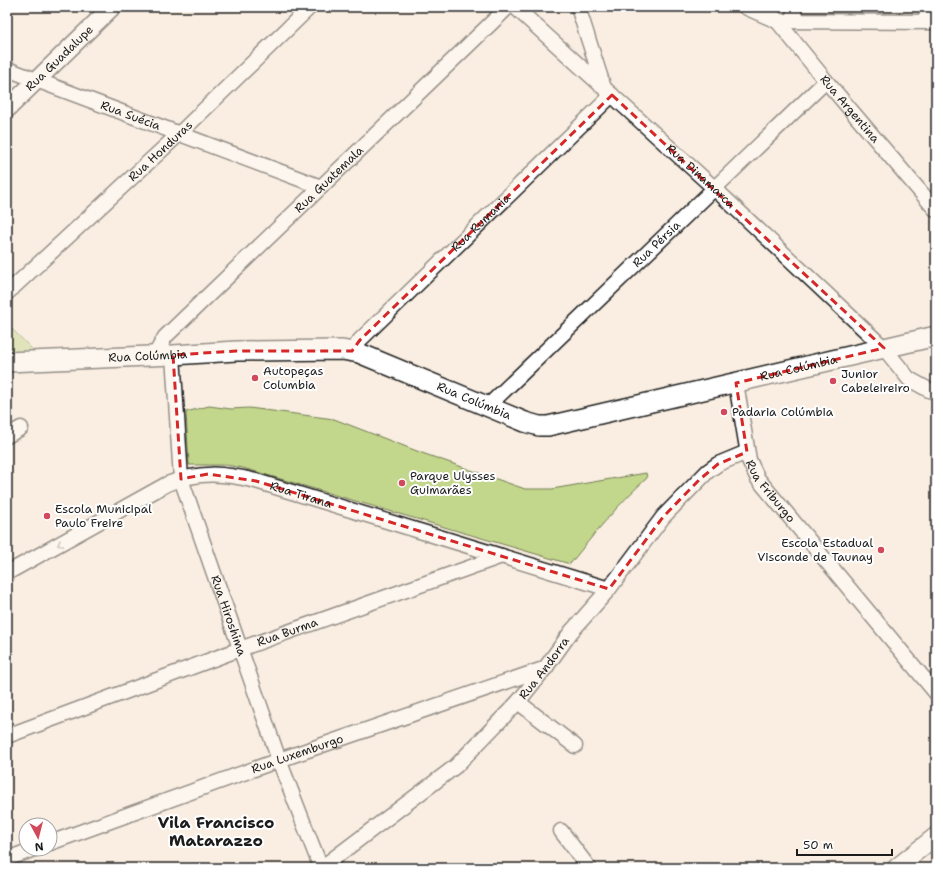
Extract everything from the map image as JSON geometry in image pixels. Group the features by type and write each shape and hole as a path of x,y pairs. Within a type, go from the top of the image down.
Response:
{"main road":[{"name":"Rua Colúmbia","path":"7,362 236,351 334,350 352,352 359,353 532,425 548,426 936,336"}],"street":[{"name":"Rua Guadalupe","path":"7,109 112,7"},
{"name":"Rua Honduras","path":"7,293 179,134 310,7"},
{"name":"Rua Guatemala","path":"164,355 165,337 508,7"},
{"name":"Rua Dinamarca","path":"515,7 608,90 714,188 865,332 884,348 909,379 929,390 936,392"},
{"path":"578,7 608,90"},
{"path":"745,7 777,21 931,22 927,7"},
{"name":"Rua Argentina","path":"766,7 826,81 936,210"},
{"path":"794,7 794,21"},
{"name":"Rua Suécia","path":"7,69 321,187"},
{"name":"Rua Pérsia","path":"487,407 826,81"},
{"name":"Rua Rumania","path":"352,352 360,340 608,90"},
{"name":"Rua Hiroshima","path":"164,355 181,479 279,760 321,868"},
{"name":"Rua Friburgo","path":"736,383 747,452 752,468 765,488 936,693"},
{"path":"7,436 21,428"},
{"name":"Rua Andorra","path":"321,868 456,766 518,702 571,632 609,589 662,517 718,464 747,452"},
{"name":"Rua Tirana","path":"7,573 167,484 181,479 208,474 225,475 256,481 609,589"},
{"name":"Rua Burma","path":"7,736 240,649 502,556"},
{"name":"Rua Luxemburgo","path":"58,840 279,760 546,667"},
{"path":"518,702 575,746"},
{"path":"561,831 589,868"},
{"path":"896,868 936,836"},
{"path":"7,859 18,855"}],"highlighted area":[{"path":"612,95 884,348 736,383 747,452 718,464 699,480 663,517 609,589 256,481 208,474 181,479 179,470 173,355 236,351 352,351 360,340"}],"green space":[{"path":"7,324 34,351 7,353"},
{"name":"Parque Ulysses Guimarães","path":"209,406 231,409 249,408 334,419 422,453 525,489 552,489 646,473 647,478 597,530 570,564 243,468 226,465 189,465 186,412"}],"place":[{"name":"Autopeças Columbia","path":"255,378"},
{"name":"Junior Cabeleireiro","path":"833,381"},
{"name":"Padaria Colúmbia","path":"724,412"},
{"name":"Parque Ulysses Guimarães","path":"402,483"},
{"name":"Escola Municipal Paulo Freire","path":"47,516"},
{"name":"Escola Estadual Visconde de Taunay","path":"881,550"}],"district":[{"name":"Vila Francisco Matarazzo","path":"216,831"}]}
